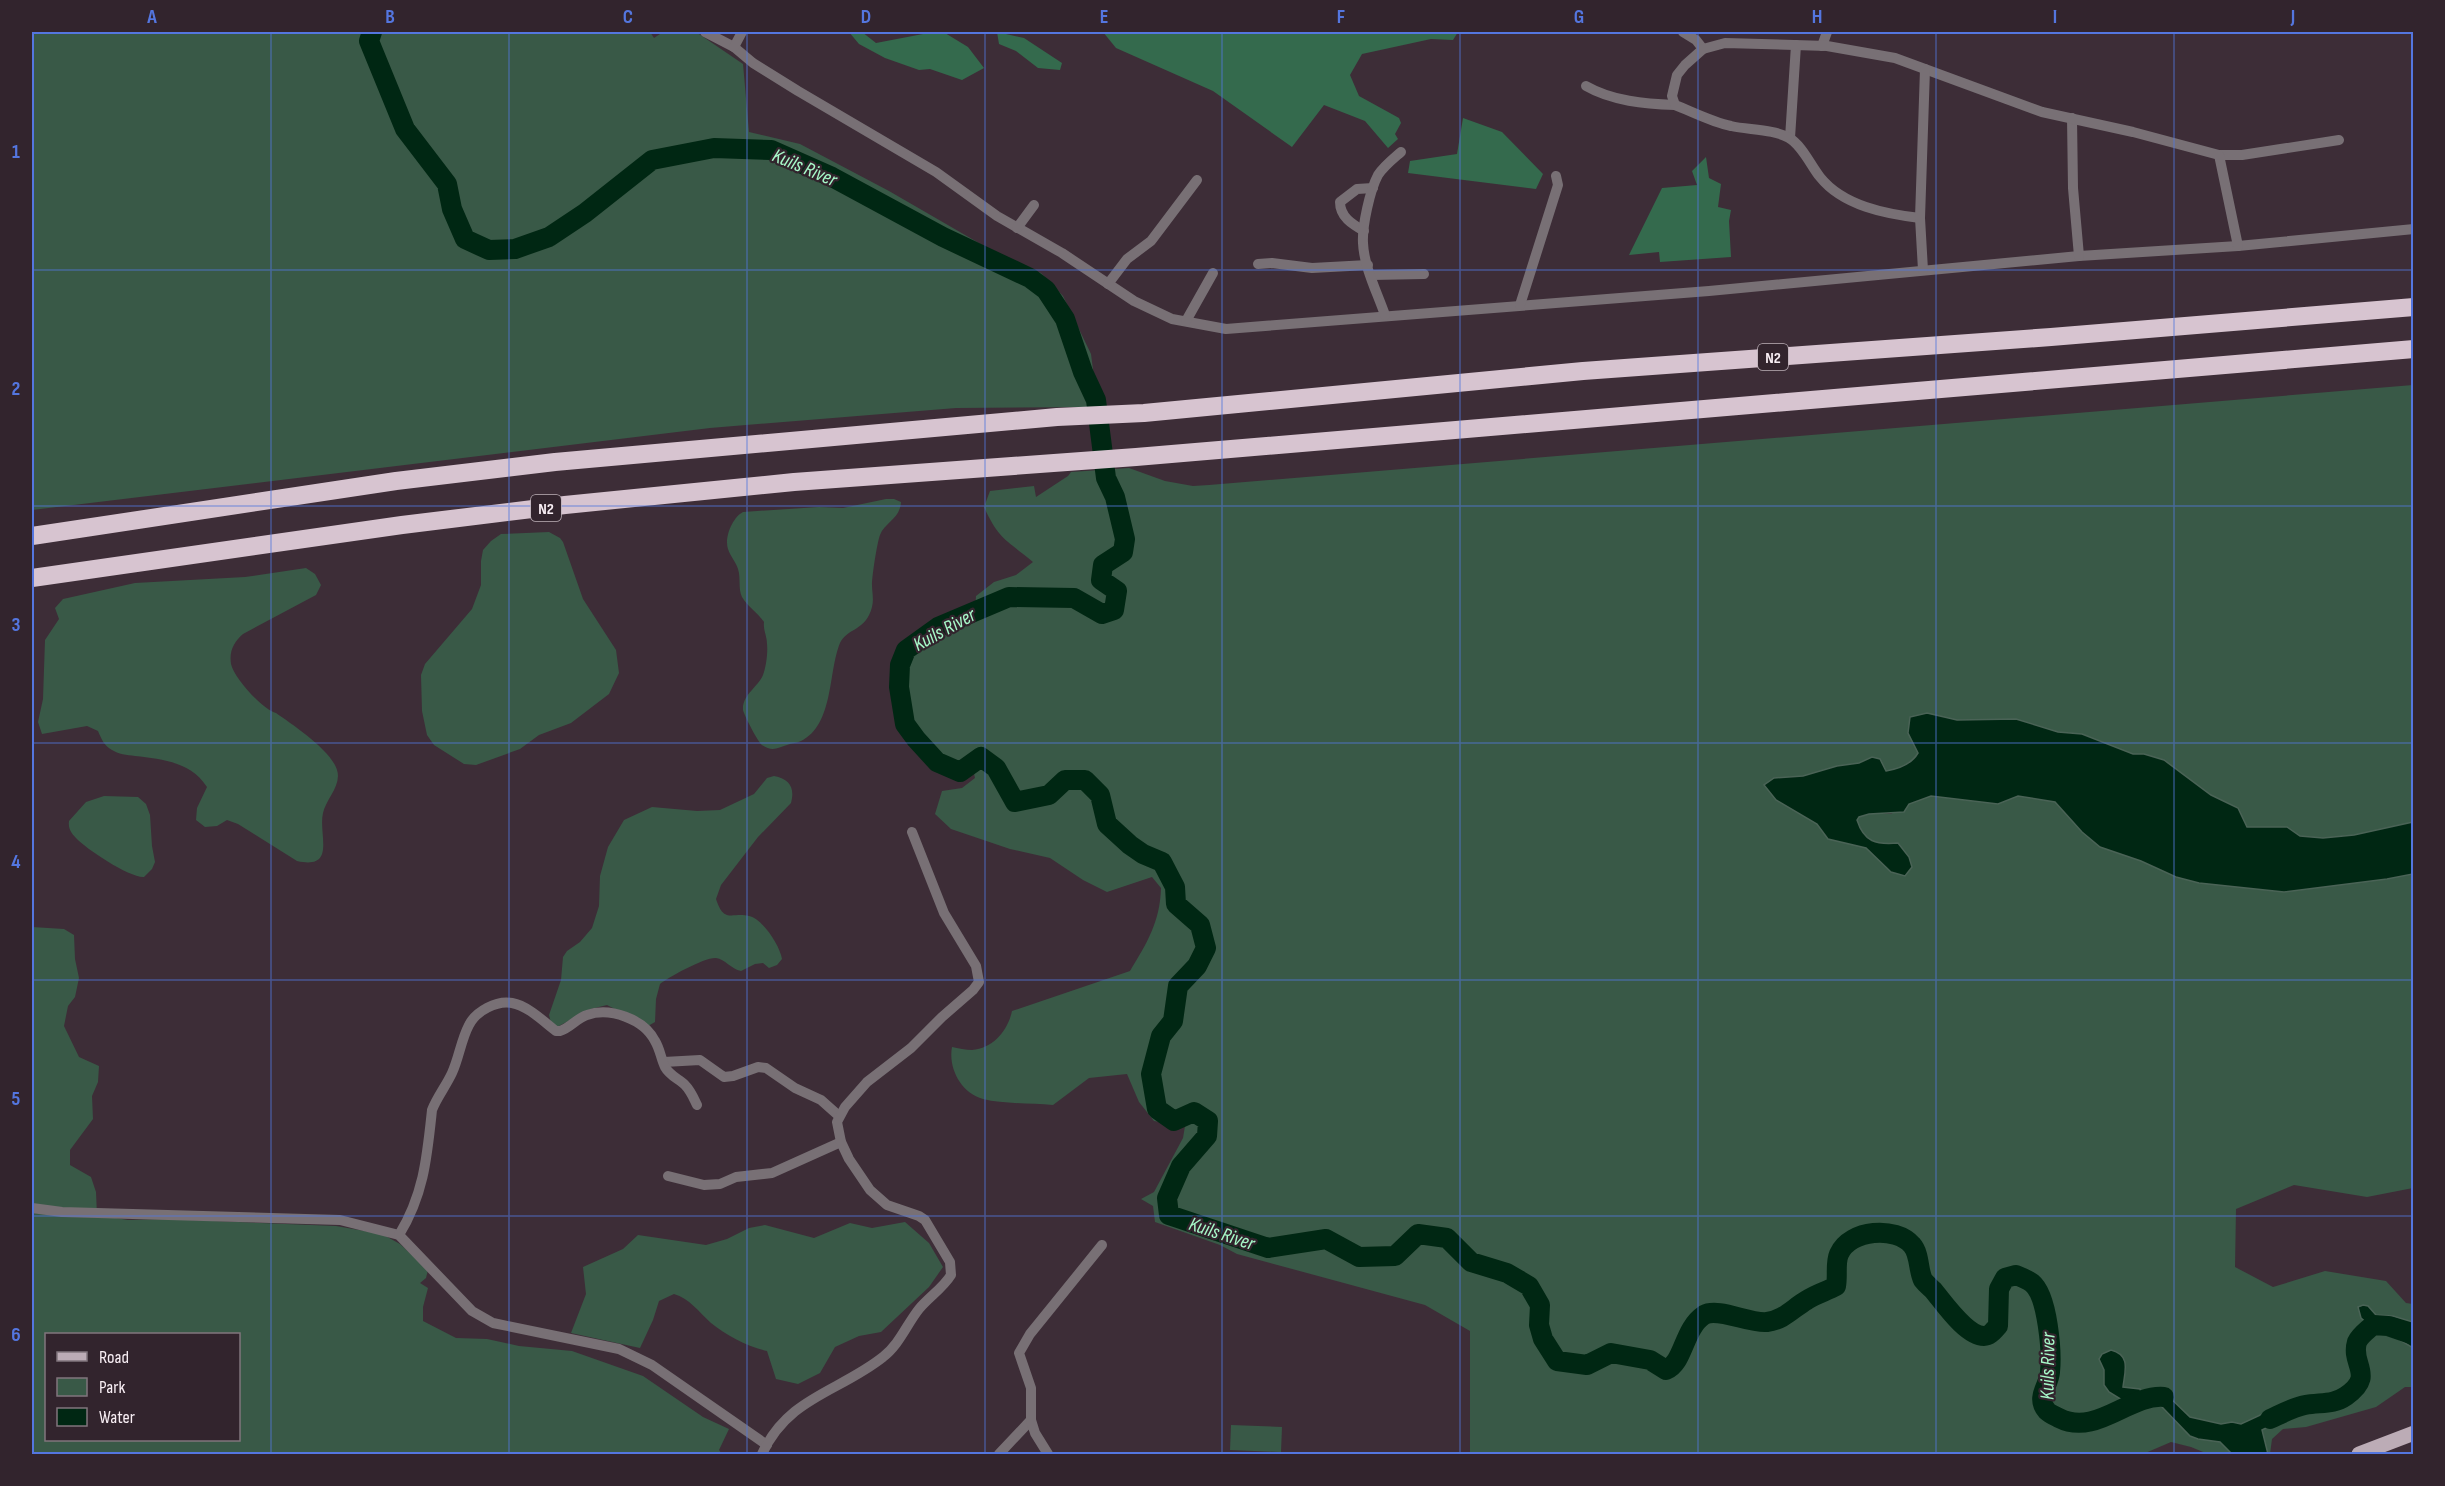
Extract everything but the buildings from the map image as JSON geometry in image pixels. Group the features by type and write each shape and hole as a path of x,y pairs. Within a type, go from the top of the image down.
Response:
{"highway":[{"name":"N2","path":"32,536 396,481 555,462 1057,417 1132,414 1584,371 2051,337 2414,307"},
{"name":"N2","path":"32,578 402,525 565,505 794,482 1136,457 2414,349"}],"main road":[{"path":"2359,1455 2413,1435"}],"street":[{"path":"705,32 734,47 753,63 936,172 1017,228 1062,253 1134,301 1172,319 1226,328 1709,291 2079,256 2238,246 2414,229"},
{"path":"734,47 742,32"},
{"path":"1683,32 1696,40 1703,49"},
{"path":"1822,46 1827,32"},
{"path":"1675,105 1672,96 1677,75 1684,65 1703,49 1725,43 1822,46 1880,55 2042,112 2133,132 2219,155 2241,155 2339,140"},
{"path":"1790,138 1796,45"},
{"path":"1923,270 1920,218 1925,69"},
{"path":"1586,86 1607,96 1652,104 1675,105 1721,124 1770,132 1790,138 1831,189 1861,205 1885,213 1920,218"},
{"path":"2072,118 2073,188 2079,256"},
{"path":"1385,315 1363,243 1364,231 1373,188 1379,175 1401,153"},
{"path":"2219,155 2238,246"},
{"path":"1520,305 1558,185 1556,176"},
{"path":"1108,284 1127,259 1151,241 1197,180"},
{"path":"1364,231 1345,218 1340,209 1340,202 1358,189 1373,188"},
{"path":"1017,228 1034,205"},
{"path":"1258,264 1272,263 1312,268 1424,274"},
{"path":"1186,321 1213,273"},
{"path":"32,1208 62,1212 340,1220 399,1235 472,1311 493,1323 619,1349 652,1365 764,1450 786,1419 806,1402 884,1357 921,1307 951,1275 950,1262 925,1220 887,1205 870,1190 849,1159 838,1132 839,1116 867,1082 911,1048 973,990 978,982 976,966 944,913 912,832"},
{"path":"399,1235 418,1199 435,1102 451,1074 469,1024 479,1012 492,1006 512,1003 528,1010 560,1032 585,1015 611,1011 648,1030 670,1073 685,1084 697,1105"},
{"path":"664,1062 700,1060 724,1077 733,1076 758,1066 766,1068 795,1088 821,1100 839,1116"},
{"path":"668,1176 704,1185 720,1184 736,1177 772,1173 841,1142"},
{"path":"1048,1455 1035,1433 1031,1420 1031,1388 1019,1353 1021,1346 1102,1245"},
{"path":"999,1455 1031,1420"}],"green space":[{"path":"32,32 650,32 654,38 663,32 696,32 743,64 749,132 800,144 889,191 1010,261 1041,273 1063,296 1091,354 1095,385 1089,407 956,408 710,428 32,510"},
{"path":"2413,385 2413,822 2354,835 2323,838 2300,836 2287,827 2247,827 2242,818 2164,760 2133,754 2082,734 2058,732 2016,719 1957,720 1927,713 1908,733 1918,753 1912,761 1900,768 1886,771 1872,757 1859,763 1837,766 1803,776 1774,778 1776,800 1818,824 1828,839 1866,848 1891,872 1909,857 1898,843 1877,842 1868,837 1860,827 1857,820 1859,817 1869,814 1891,814 1931,796 1998,804 2018,796 2055,802 2082,832 2176,877 2284,892 2413,874 2413,1188 2367,1197 2294,1185 2236,1209 2235,1267 2273,1287 2325,1271 2386,1281 2406,1303 2413,1304 2413,1387 2405,1387 2376,1407 2306,1427 2283,1429 2272,1439 2270,1454 2208,1454 2171,1442 2143,1454 1470,1454 1470,1331 1425,1305 1237,1254 1220,1245 1155,1222 1153,1206 1141,1199 1154,1192 1183,1138 1185,1126 1154,1121 1139,1102 1127,1074 1089,1078 1053,1105 1008,1103 983,1099 968,1091 954,1071 952,1047 972,1050 987,1046 999,1037 1012,1011 1130,971 1155,922 1161,888 1152,877 1107,892 1083,880 1050,858 1010,849 951,829 935,814 942,791 962,788 975,778 972,765 960,772 937,762 905,724 899,687 900,665 906,650 938,627 975,612 976,596 994,582 1016,575 1033,562 1004,539 994,526 984,507 990,491 1034,486 1036,497 1071,472 1129,468 1165,481 1193,486 1209,485"},
{"path":"886,499 901,502 898,512 882,531 879,539 873,575 872,607 865,621 847,634 840,643 825,711 812,733 801,741 775,749 766,747 757,739 743,710 745,700 761,679 765,668 767,648 764,622 742,597 738,569 727,544 730,528 743,512 819,507 843,508"},
{"path":"549,532 563,542 583,599 616,650 619,673 609,694 571,723 539,735 520,749 476,765 464,764 434,745 427,735 422,711 421,675 425,664 472,609 481,585 483,550 491,541 501,534"},
{"path":"306,568 315,574 321,585 316,595 243,634 233,647 231,664 237,677 250,693 270,711 311,738 327,754 337,770 336,787 323,813 323,848 317,860 297,861 238,824 227,820 217,826 205,827 196,820 197,808 207,787 193,772 184,767 175,763 117,752 105,744 98,731 87,726 42,734 38,722 43,699 45,640 59,619 55,608 63,599 135,583 245,577"},
{"path":"774,776 784,779 790,785 791,803 758,837 721,885 716,899 725,914 749,916 765,927 781,954 782,959 777,965 769,968 763,963 755,964 741,971 716,958 679,972 660,984 656,999 655,1022 648,1026 607,1005 591,1009 557,1027 551,1023 549,1015 561,980 563,957 592,928 599,906 600,876 608,847 624,820 652,807 697,811 720,810 754,794 767,778"},
{"path":"104,796 138,797 146,804 150,815 155,862 144,877 129,873 108,862 81,843 70,830 69,821 86,802"},
{"path":"32,927 64,929 74,935 79,978 75,997 68,1006 64,1026 79,1057 99,1066 98,1082 92,1096 93,1119 70,1150 70,1165 91,1177 96,1192 97,1215 128,1220 165,1219 336,1226 382,1234 400,1244 428,1270 426,1278 420,1283 428,1288 423,1307 423,1321 456,1338 487,1339 519,1346 572,1351 643,1376 703,1417 729,1429 719,1450 722,1454 32,1454"},
{"path":"905,1222 929,1243 943,1267 929,1287 881,1332 859,1336 835,1347 820,1373 798,1384 776,1379 767,1351 745,1344 723,1332 689,1302 674,1294 659,1301 640,1348 571,1333 586,1294 583,1267 623,1249 638,1235 706,1245 727,1239 749,1228 765,1225 814,1238 850,1223 872,1228"},
{"path":"1231,1425 1282,1427 1281,1452 1230,1450"}],"shaded area":[{"path":"849,32 862,32 876,43 923,34 945,33 968,47 984,68 962,80 930,69 919,70 885,58 859,44"},
{"path":"997,32 1024,38 1062,63 1060,70 1038,68 1016,51 999,44"},
{"path":"1103,32 1458,32 1453,40 1431,39 1362,54 1350,75 1359,96 1399,118 1401,123 1395,134 1398,139 1388,148 1365,121 1324,105 1292,147 1213,91 1116,48"},
{"path":"1463,118 1502,132 1543,174 1536,189 1408,173 1410,161 1457,154"},
{"path":"1706,157 1709,178 1721,184 1718,207 1731,210 1729,221 1731,257 1660,262 1659,252 1629,255 1662,188 1697,185 1692,171"}],"water":[{"path":"1927,713 1957,720 2016,719 2058,732 2082,734 2133,754 2144,754 2164,760 2211,795 2238,808 2247,827 2287,827 2300,836 2323,838 2354,835 2413,822 2413,874 2284,892 2199,883 2176,877 2141,861 2100,847 2082,832 2055,802 2018,796 1998,804 1931,796 1909,804 1904,812 1869,814 1857,820 1863,833 1872,840 1898,843 1909,857 1912,867 1905,876 1891,872 1866,848 1828,839 1817,824 1776,800 1764,785 1774,778 1803,776 1837,766 1859,763 1872,757 1880,759 1886,771 1904,766 1918,753 1908,733 1910,717"},
{"path":"2368,1306 2376,1315 2393,1316 2413,1322 2413,1348 2390,1334 2379,1333 2361,1318 2358,1307"},
{"path":"2111,1350 2117,1352 2124,1360 2123,1387 2140,1389 2142,1396 2156,1390 2164,1392 2190,1417 2221,1424 2232,1422 2241,1424 2284,1404 2292,1406 2295,1414 2262,1430 2268,1454 2232,1454 2220,1442 2190,1436 2161,1406 2122,1400 2109,1392 2104,1385 2104,1370 2099,1359 2102,1354"}],"waterway":[{"name":"Kuils River","path":"372,32 369,41 405,129 447,184 452,209 465,239 489,250 515,249 549,237 585,213 652,160 714,148 771,150 832,177 943,237 1030,278 1046,290 1065,319 1083,372 1096,400 1106,478 1115,497 1125,539 1123,552 1103,565 1101,580 1117,591 1114,610 1102,614 1074,598 1009,597 938,627 906,650 900,665 899,687 905,724 937,762 960,772 981,757 996,768 1015,802 1049,795 1065,780 1085,780 1100,795 1107,824 1143,854 1162,862 1175,887 1176,904 1200,925 1206,948 1197,966 1178,986 1173,1021 1161,1036 1151,1074 1157,1109 1174,1121 1194,1112 1208,1121 1207,1136 1181,1166 1167,1198 1169,1215 1268,1248 1326,1239 1359,1257 1395,1256 1418,1234 1447,1238 1471,1262 1507,1273 1529,1286 1540,1305 1539,1325 1543,1339 1557,1361 1587,1365 1611,1353 1650,1360 1666,1370 1677,1360 1692,1329 1704,1315 1726,1314 1760,1322 1778,1319 1810,1298 1836,1286 1839,1254 1853,1239 1863,1235 1885,1233 1905,1239 1912,1245 1923,1280 1956,1318 1977,1335 1988,1335 1998,1326 1999,1289 2005,1278 2016,1275 2032,1283 2042,1300 2048,1325 2050,1372 2042,1401 2051,1414 2073,1422 2086,1422 2099,1419 2138,1402 2164,1397"},
{"name":"Kuils River","path":"2270,1419 2301,1406 2336,1401 2355,1389 2361,1376 2356,1350 2357,1342 2373,1325 2388,1326 2414,1335"}]}
